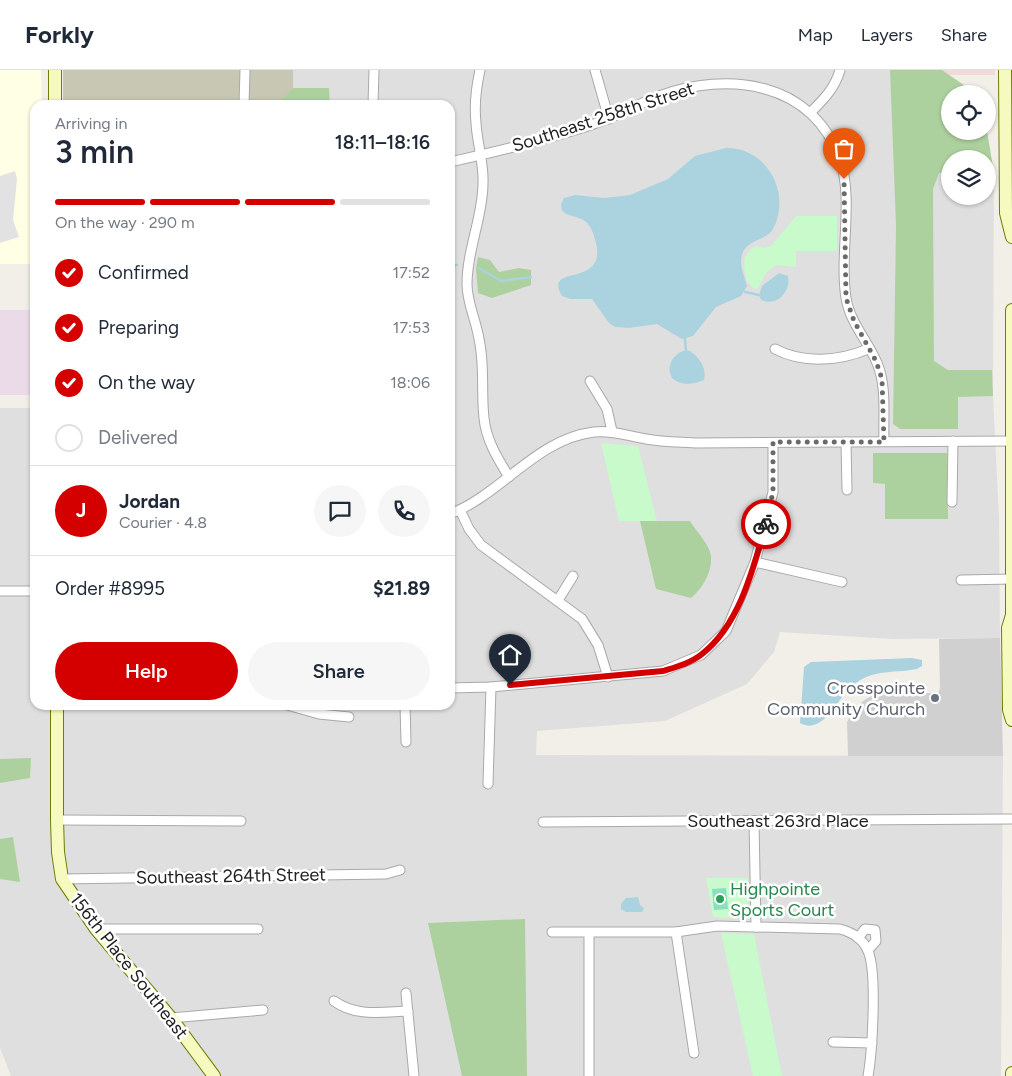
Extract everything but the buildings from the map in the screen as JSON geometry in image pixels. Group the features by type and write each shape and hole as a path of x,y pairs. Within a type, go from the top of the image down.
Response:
{"street":[{"path":"55,70 55,100"},
{"path":"244,100 245,70"},
{"path":"374,70 374,100"},
{"path":"480,70 476,93 476,123 483,196 480,218 469,258 467,284 470,307 479,338 483,362 484,419 496,456 509,477"},
{"path":"595,70 610,119"},
{"path":"840,70 829,94 811,112 835,147 843,170 846,298 854,321 876,361 882,379 884,442"},
{"path":"1005,70 1006,213 1012,237"},
{"name":"Southeast 258th Street","path":"455,161 480,156 610,119 675,91 724,84 752,85 776,92 811,112"},
{"path":"1012,310 1012,614 1008,628 1009,710 1012,720"},
{"path":"775,349 800,358 843,358 868,349"},
{"path":"590,382 607,409 612,431"},
{"path":"455,512 509,477 545,449 563,440 593,432 612,431 647,439 683,442 1012,441"},
{"path":"952,502 953,441"},
{"path":"455,688 491,687 663,671 685,664 701,655 726,631 755,562 773,492 773,442"},
{"path":"846,442 847,490"},
{"path":"460,510 469,529 481,545 582,619 598,644 608,677"},
{"path":"755,562 842,582"},
{"path":"558,600 574,576"},
{"path":"961,580 1012,579"},
{"path":"0,591 30,590"},
{"path":"488,784 491,687"},
{"name":"156th Place Southeast","path":"57,710 57,820 58,852 62,879 96,929 170,1018 214,1076"},
{"path":"305,710 320,714 349,716"},
{"path":"405,710 406,742"},
{"name":"Southeast 263rd Place","path":"543,822 1012,819"},
{"path":"57,820 241,821"},
{"path":"754,821 756,927"},
{"name":"Southeast 264th Street","path":"62,879 386,874 400,870"},
{"path":"552,932 676,932 717,926 840,929 858,938 867,948 872,975 872,1043 868,1076"},
{"path":"96,929 258,929"},
{"path":"858,938 866,929 875,930 877,937 867,948"},
{"path":"676,932 694,1053"},
{"path":"588,933 588,1076"},
{"path":"406,993 414,1076"},
{"path":"334,1000 346,1009 359,1013 408,1011"},
{"path":"170,1018 263,1010"},
{"path":"833,1042 872,1043"}],"shaded area":[{"path":"0,70 41,70 42,100 30,100 30,264 0,264"},
{"path":"63,70 293,70 293,100 63,100"},
{"path":"293,70 908,70 907,173 941,173 941,205 994,205 993,396 999,518 1000,638 893,639 780,632 774,652 747,684 665,721 537,731 536,755 1003,756 1001,1076 11,1076 0,1048 0,408 30,408 30,710 455,710 455,100 330,100 329,88 293,88"},
{"path":"908,70 995,70 995,75 908,75"},
{"path":"15,171 17,179 13,220 19,237 0,243 0,176"},
{"path":"0,310 30,310 30,395 0,395"},
{"name":"Crosspointe Community Church","path":"1000,638 1003,756 848,756 847,722 854,709 863,701 874,694 891,689 938,694 940,688 939,639"}],"green space":[{"path":"890,70 942,70 964,85 941,85 941,140 988,140 990,150 941,150 941,173 939,173 933,189 934,361 948,370 992,370 993,396 958,397 958,429 900,429 893,424 896,225"},
{"path":"293,88 329,88 330,100 282,100"},
{"path":"796,216 837,216 837,251 796,251 796,267 776,265 766,273 758,288 754,289 750,285 745,273 744,266 747,254 756,246 765,248 771,246"},
{"path":"478,257 490,260 499,272 519,268 531,270 531,285 492,298 478,293 476,269"},
{"path":"601,443 638,446 657,521 619,521"},
{"path":"873,453 947,453 948,519 885,519 885,484 873,483"},
{"path":"640,521 690,521 705,543 711,556 710,568 703,585 691,598 656,589"},
{"path":"31,758 30,778 0,783 0,759"},
{"path":"13,837 20,882 0,879 0,839"},
{"path":"706,878 748,878 748,907 746,912 736,918 713,917"},
{"name":"Highpointe Sports Court","path":"726,888 728,909 714,910 712,889"},
{"path":"525,919 527,1076 462,1076 428,923"},
{"path":"721,933 754,934 782,1076 753,1076"}],"water":[{"path":"726,148 741,150 753,155 764,164 772,175 779,201 778,215 773,229 767,235 749,244 743,252 741,265 747,286 741,296 716,307 693,336 682,339 657,324 629,328 615,327 609,323 592,299 571,299 562,296 558,286 560,280 585,271 593,266 597,257 596,243 591,229 583,220 562,211 561,204 564,198 575,195 604,198 630,195 668,179 695,156"},
{"path":"779,273 788,276 787,287 782,297 767,302 761,300 759,295 762,286"},
{"path":"683,351 690,351 699,360 704,371 704,380 687,384 672,378 670,374 671,362"},
{"path":"912,658 922,660 922,666 917,669 881,673 865,678 849,689 828,716 821,721 815,725 808,726 800,723 804,667 811,662"},
{"path":"638,897 640,905 644,908 642,912 626,912 621,909 621,904 626,898"}],"waterway":[{"path":"479,268 501,281 531,277"},
{"path":"745,292 759,295"},
{"path":"685,339 686,351"}],"way so far":[{"path":"766,524 773,492 773,442 884,442 882,379 876,361 854,321 846,298 844,179"}],"place":[{"name":"Crosspointe Community Church","path":"935,698"},
{"name":"Highpointe Sports Court","path":"720,899"}],"route":[{"path":"510,685 663,671 685,664 701,655 726,631 755,562 766,524"}]}
